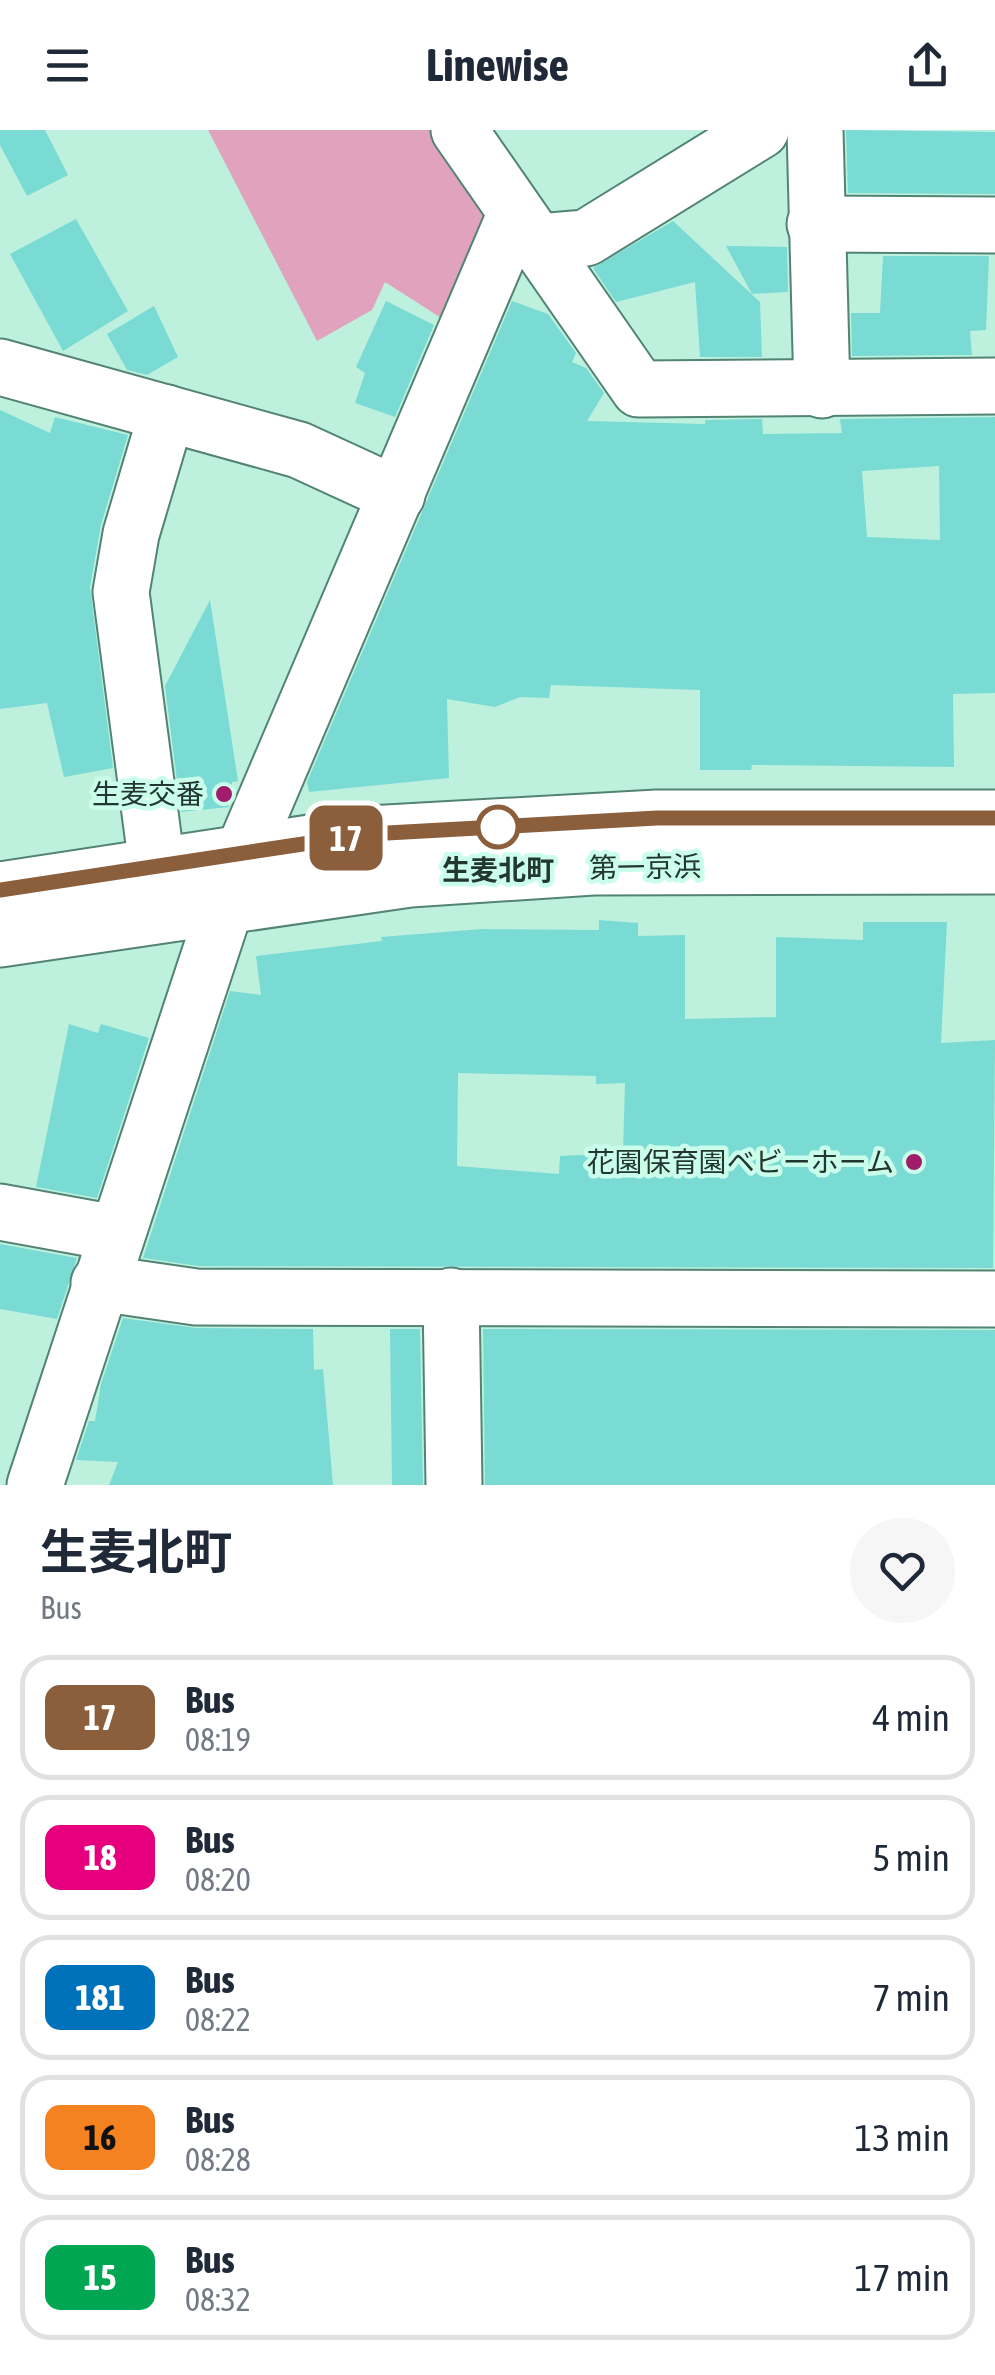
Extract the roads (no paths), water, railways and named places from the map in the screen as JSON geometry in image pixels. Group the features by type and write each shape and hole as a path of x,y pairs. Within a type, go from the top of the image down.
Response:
{"main road":[{"path":"460,130 639,389 995,386"},
{"path":"527,228 586,238 761,130"},
{"path":"815,130 822,390"},
{"path":"815,224 995,225"},
{"path":"35,1485 243,853 397,495 527,228"},
{"path":"0,367 299,450 397,495"},
{"path":"157,866 121,592 131,534 168,414"},
{"name":"第一京浜","path":"0,890 369,834 657,818 995,818"},
{"name":"第一京浜","path":"0,939 410,879 592,867 995,866"},
{"path":"0,1212 196,1297 995,1299"},
{"path":"451,1296 454,1485"}],"place":[{"name":"生麦交番","path":"224,794"},
{"name":"生麦北町","path":"498,827"},
{"name":"花園保育園ベビーホーム","path":"914,1162"}]}
